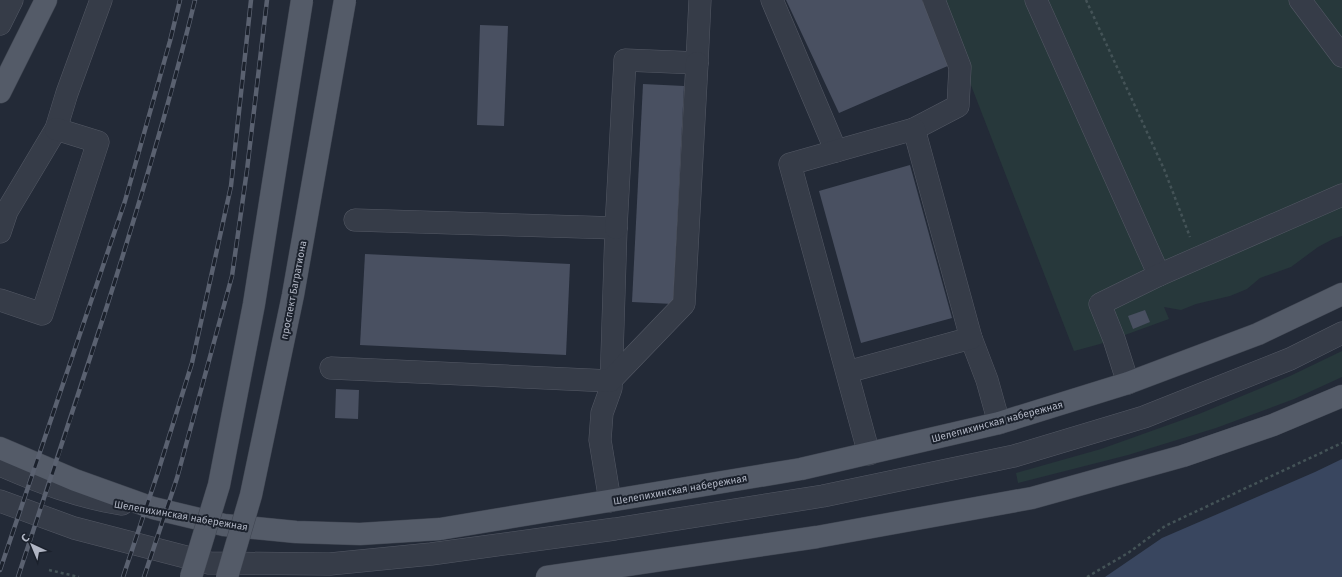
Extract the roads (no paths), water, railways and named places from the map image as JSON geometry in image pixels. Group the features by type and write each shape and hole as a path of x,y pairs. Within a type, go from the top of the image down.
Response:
{"main road":[{"path":"0,92 46,0"},
{"path":"191,577 219,485 252,312 290,84 302,0"},
{"name":"проспект Багратиона","path":"227,577 251,494 293,295 345,0"},
{"name":"Шелепихинская набережная","path":"153,508 224,524 296,532 360,534 440,529 610,502 801,469 999,423 1128,383 1258,334 1342,294"},
{"path":"547,577 817,537 1032,498 1183,456 1273,425 1342,396"},
{"path":"0,448 75,480 153,508"}],"street":[{"path":"0,24 12,0"},
{"path":"0,232 7,211 56,129 67,93 101,0"},
{"path":"331,368 610,381 684,304 700,0"},
{"path":"772,0 836,151"},
{"path":"869,454 790,164 914,129 958,106 960,67 934,0"},
{"path":"1036,0 1159,275"},
{"path":"1300,0 1342,56"},
{"path":"610,502 600,440 602,413 611,388 610,381 616,228 625,60 696,63"},
{"path":"0,300 42,314 98,142 56,129"},
{"path":"914,129 971,338 987,380 999,423"},
{"path":"1128,383 1114,339 1100,304 1198,257 1342,195"},
{"path":"355,220 616,228"},
{"path":"0,501 74,528 209,563 330,564 431,554 615,529 824,496 1014,456 1144,417 1290,359 1342,333"},
{"path":"847,372 971,338"},
{"name":"Шелепихинская набережная","path":"0,465 78,494 105,501 153,508"}],"water":[{"path":"1342,459 1342,577 1105,577 1162,538"}],"railway":[{"path":"0,570 125,201 180,0"},
{"path":"18,577 131,230 165,115 195,0"},
{"path":"123,577 192,363 231,186 251,0"},
{"path":"144,577 177,478 232,276 247,170 267,0"}]}
